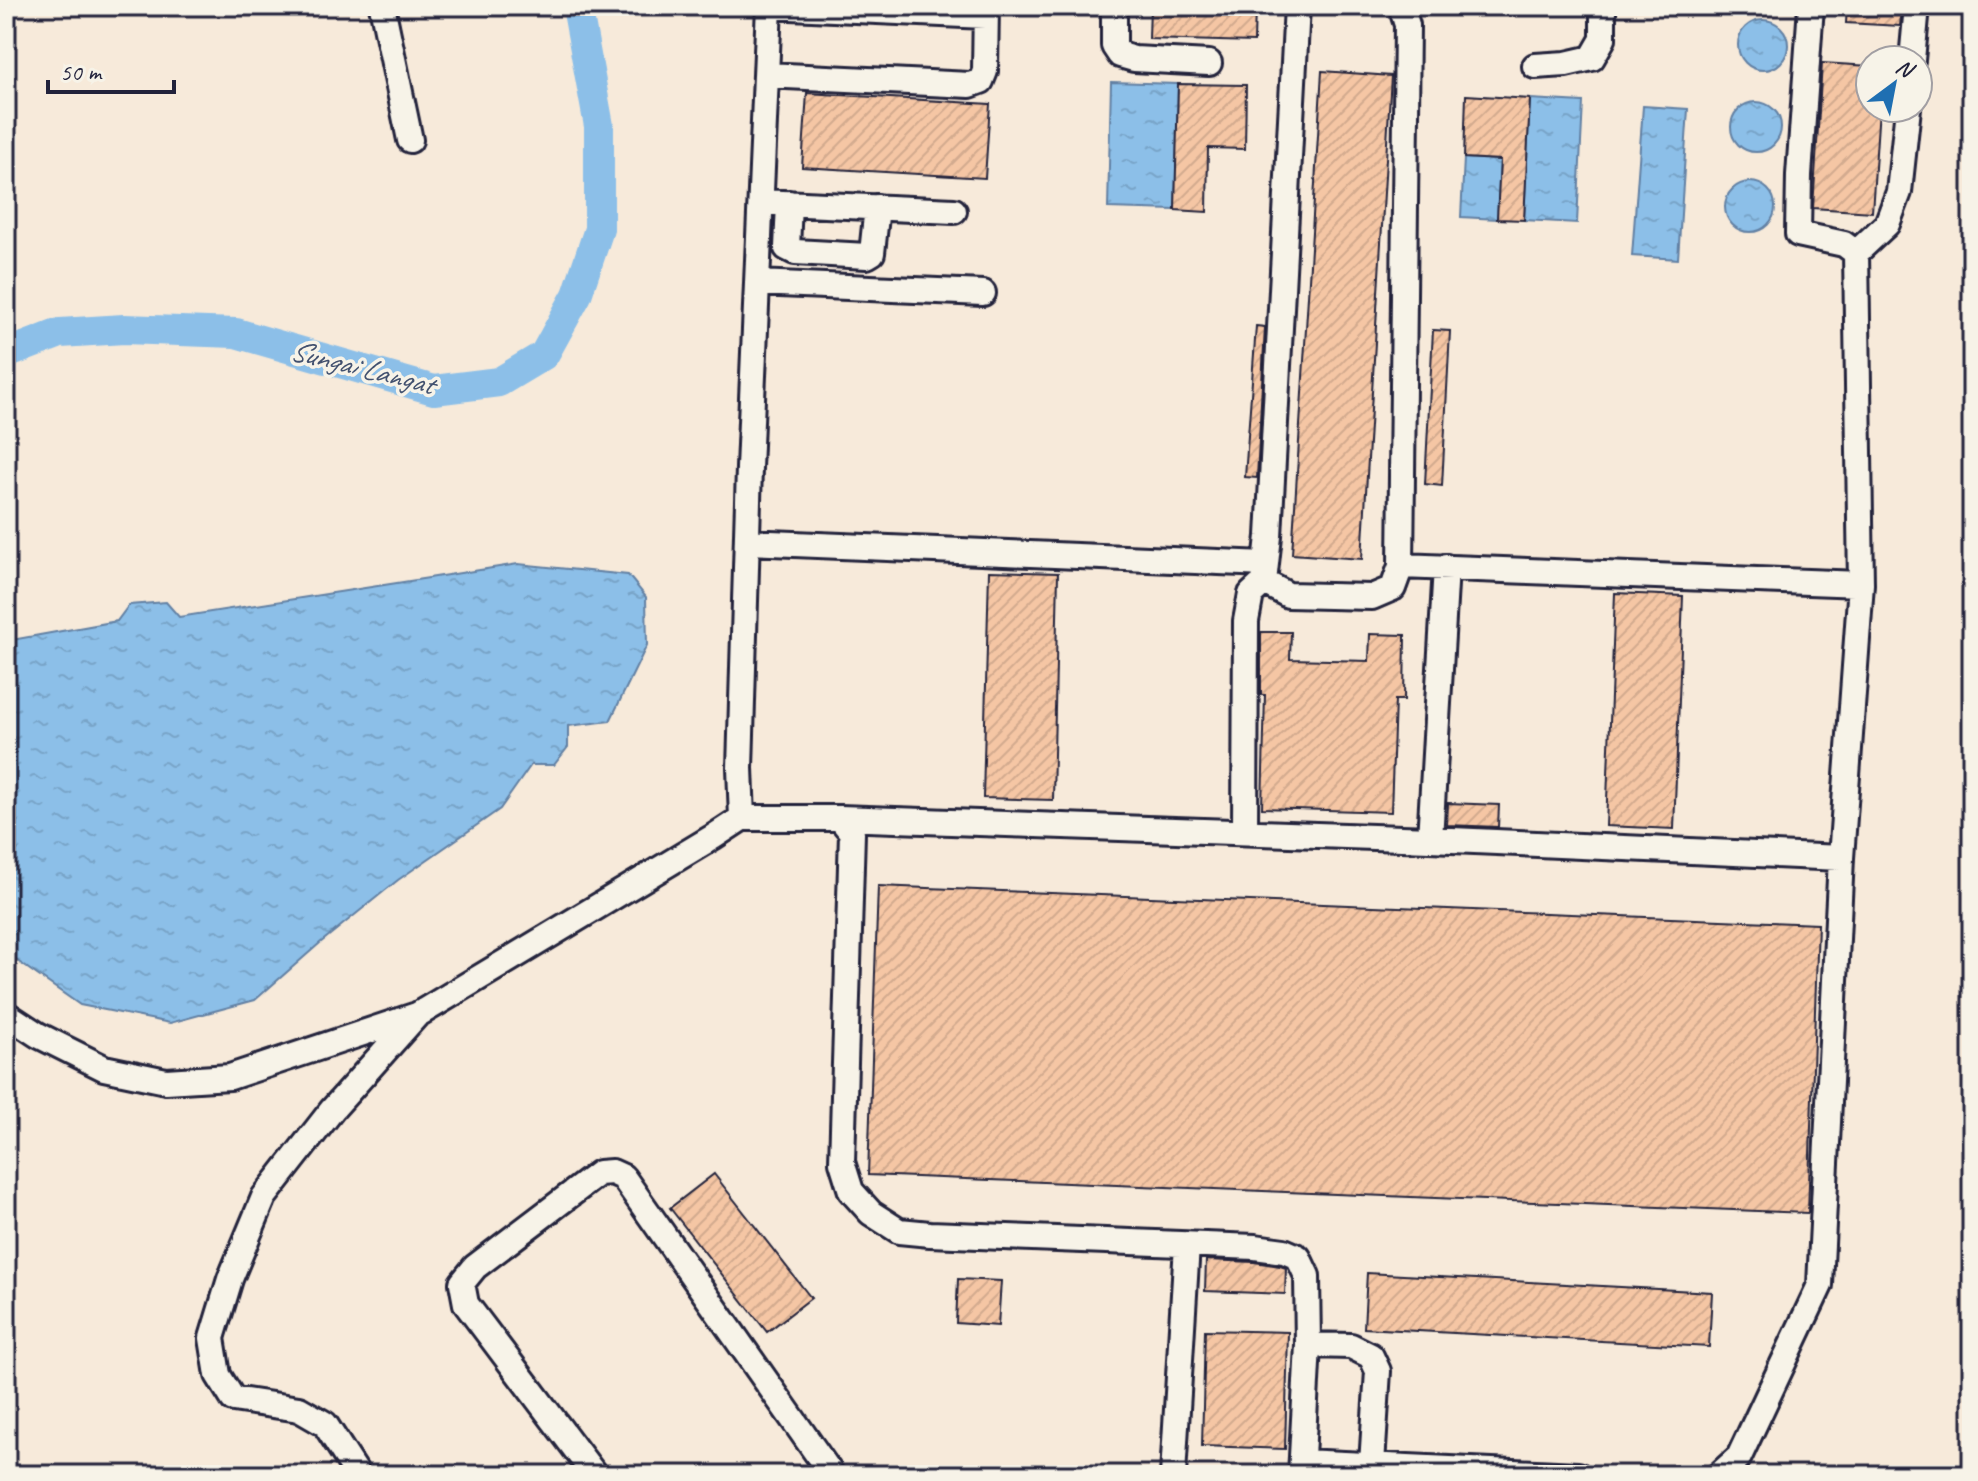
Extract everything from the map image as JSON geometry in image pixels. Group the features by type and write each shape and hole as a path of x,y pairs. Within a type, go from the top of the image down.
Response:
{"street":[{"path":"382,6 410,140"},
{"path":"742,818 747,542 757,283 761,202 766,75 769,6 985,11 985,71 981,81 970,85 766,75"},
{"path":"1114,6 1114,46 1120,55 1134,59 1209,63"},
{"path":"1245,832 1246,621 1251,594 1265,573 1269,536 1297,6"},
{"path":"747,542 1265,573 1288,595 1372,597 1393,588 1401,566 1407,25 1401,6"},
{"path":"1535,66 1592,58 1603,39 1603,6"},
{"path":"1811,6 1798,234 1844,244 1856,253"},
{"path":"1913,44 1917,6"},
{"path":"1719,1475 1739,1457 1820,1285 1841,858 1861,584 1856,253 1887,224 1899,192 1906,124"},
{"path":"761,202 954,211"},
{"path":"789,203 787,248 795,252 867,256 874,246 877,207"},
{"path":"757,283 983,293"},
{"path":"1401,566 1861,584"},
{"path":"1430,839 1446,567"},
{"path":"6,1014 38,1035 104,1068 166,1081 230,1077 417,1015 742,818 840,818 1245,832 1841,858"},
{"path":"840,818 852,833 842,1162 851,1191 871,1213 899,1231 1255,1247 1284,1251 1298,1257 1307,1276 1308,1345 1302,1468 1372,1464 1578,1475"},
{"path":"358,1475 325,1424 299,1409 233,1399 218,1375 212,1338 230,1279 264,1197 332,1110 417,1015"},
{"path":"595,1475 466,1304 462,1283 475,1267 599,1173 612,1172 623,1177 832,1475"},
{"path":"1173,1475 1187,1245"},
{"path":"1308,1345 1351,1346 1371,1356 1378,1371 1372,1464"}],"path":[{"path":"1961,1475 1972,1453"}],"water":[{"path":"1763,20 1780,28 1788,45 1780,62 1763,70 1746,62 1738,45 1746,28"},
{"path":"1111,82 1178,84 1175,210 1108,208"},
{"path":"1530,99 1583,102 1577,223 1524,220"},
{"path":"1756,102 1773,110 1781,127 1773,144 1756,152 1739,144 1731,127 1739,110"},
{"path":"1643,106 1688,109 1678,259 1632,256"},
{"path":"1464,158 1500,160 1497,219 1461,217"},
{"path":"1750,182 1767,190 1775,207 1767,224 1750,232 1733,224 1725,207 1733,190"},
{"path":"518,564 628,575 646,597 647,645 610,721 568,726 568,747 554,765 531,765 500,809 398,880 255,1000 170,1023 80,1005 6,953 6,641 117,621 129,605 166,602 179,617"}],"building":[{"path":"1150,6 1255,6 1254,42 1149,39"},
{"path":"1847,6 1902,6 1900,26 1846,23"},
{"path":"1822,63 1854,65 1854,124 1878,124 1872,212 1813,208"},
{"path":"1322,71 1391,76 1362,559 1292,554"},
{"path":"1178,84 1246,85 1245,149 1208,148 1207,212 1175,210"},
{"path":"807,93 990,104 985,178 802,167"},
{"path":"1466,95 1530,99 1524,220 1497,219 1500,160 1464,158"},
{"path":"1256,326 1265,327 1257,478 1245,477"},
{"path":"1433,330 1450,331 1442,486 1425,484"},
{"path":"989,571 1058,573 1053,800 983,798"},
{"path":"1615,593 1683,596 1674,829 1606,826"},
{"path":"1261,632 1291,632 1290,659 1369,661 1370,634 1405,635 1404,700 1395,700 1391,812 1262,808 1265,695 1261,695"},
{"path":"1448,803 1499,805 1498,827 1447,825"},
{"path":"878,886 1818,924 1808,1213 868,1175"},
{"path":"714,1174 811,1298 767,1332 670,1208"},
{"path":"1206,1260 1254,1262 1286,1268 1285,1294 1205,1291"},
{"path":"1367,1273 1712,1292 1709,1347 1364,1328"},
{"path":"958,1279 1001,1281 998,1326 956,1323"},
{"path":"1205,1330 1288,1332 1285,1449 1202,1446"}],"waterway":[{"name":"Sungai Langat","path":"6,354 60,333 124,329 236,333 434,390 499,382 544,355 577,295 599,229 599,126 577,6"}]}
